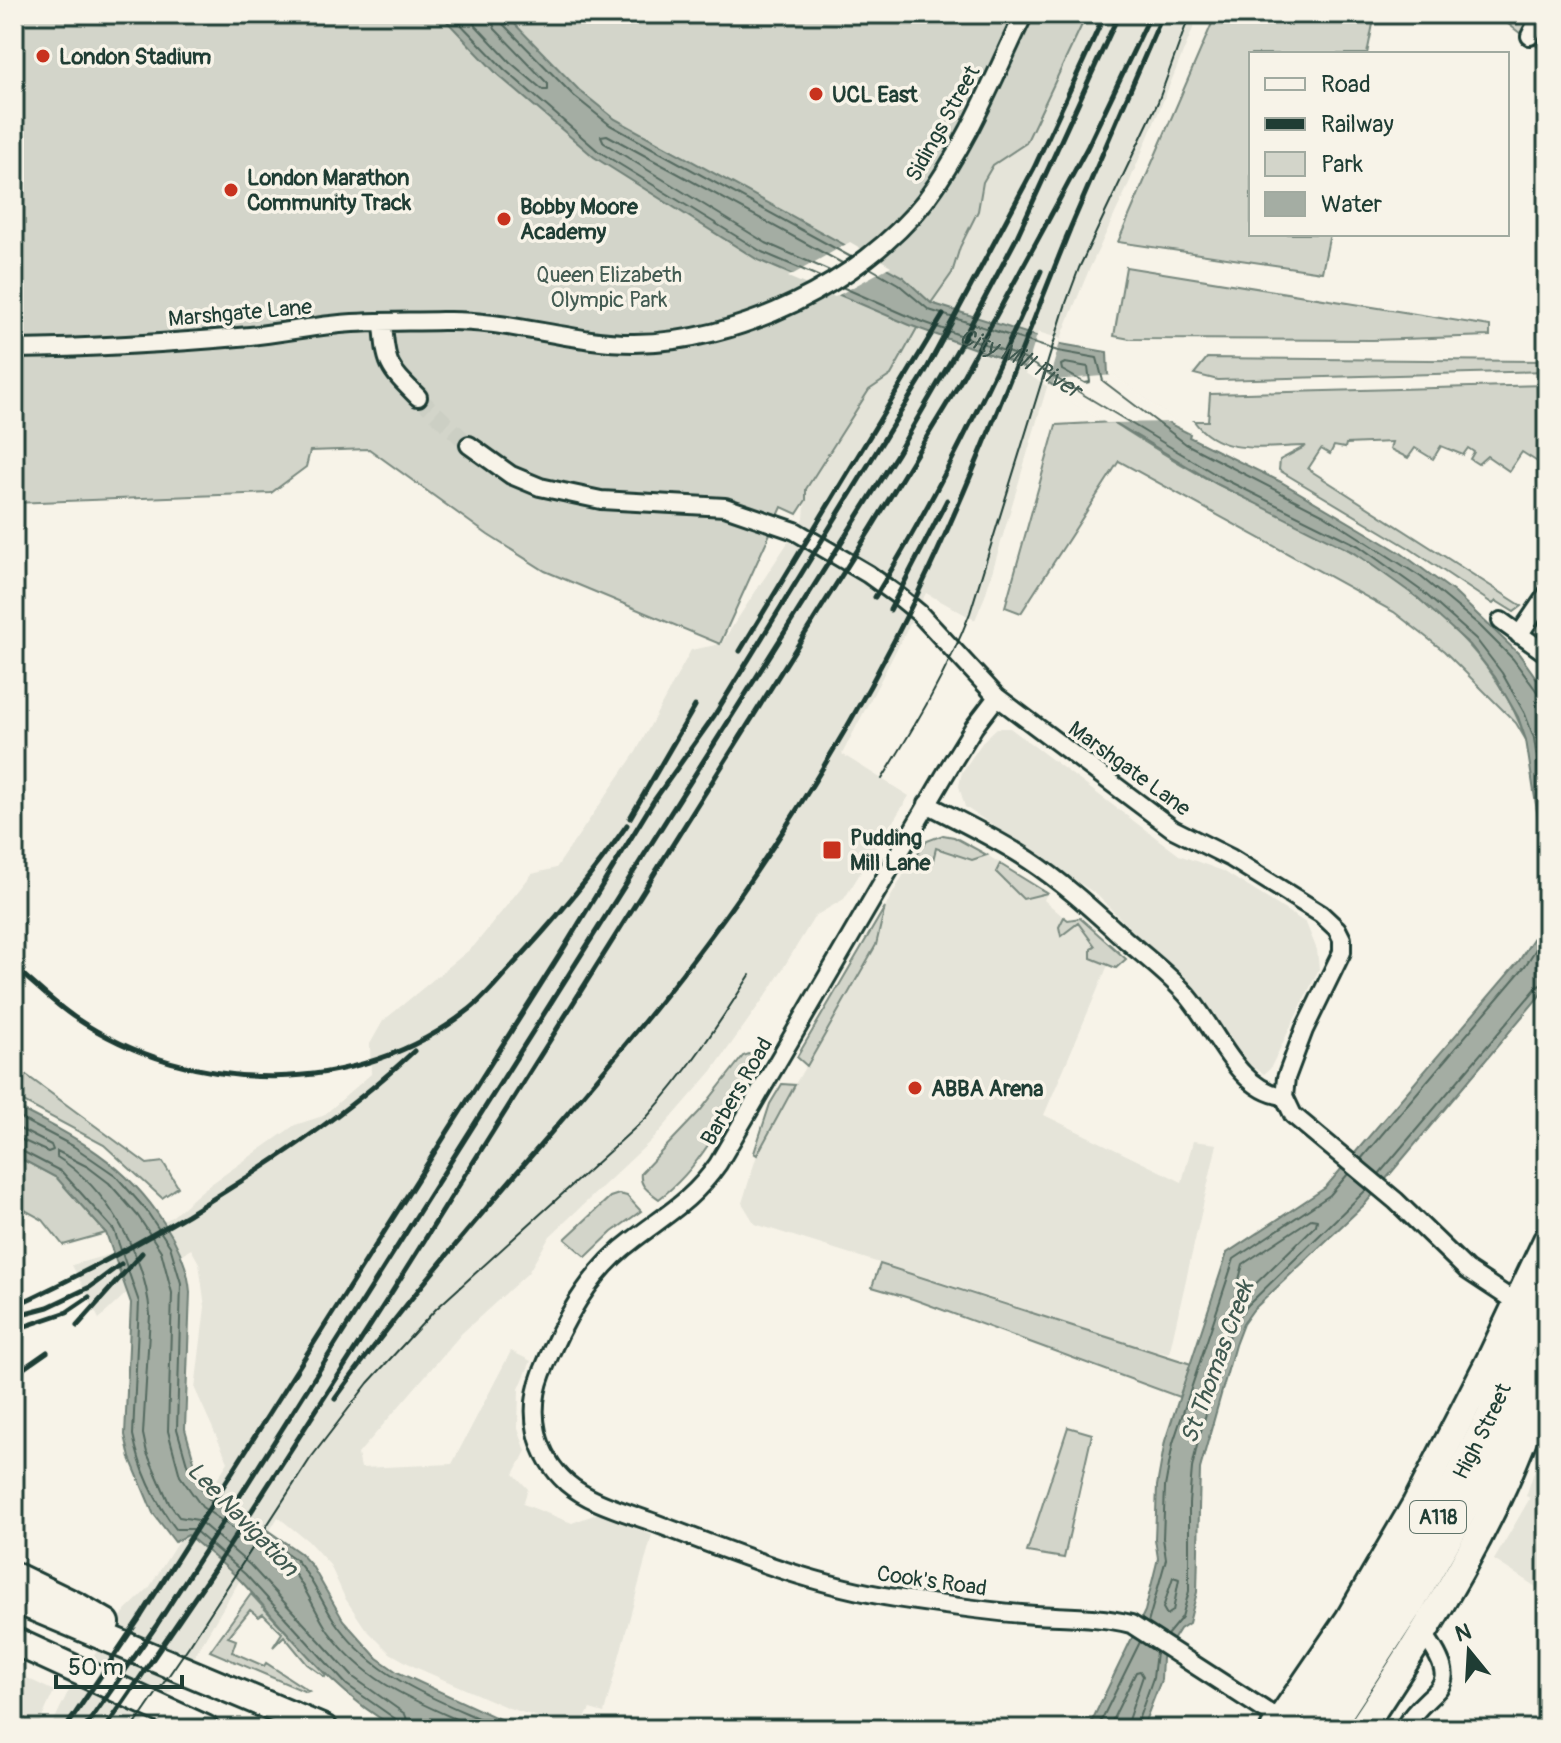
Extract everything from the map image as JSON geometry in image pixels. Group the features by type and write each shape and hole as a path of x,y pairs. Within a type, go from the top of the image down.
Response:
{"main road":[{"name":"A118","path":"1517,1303 1547,1240"},
{"name":"High Street","path":"1284,1726 1435,1522 1489,1418 1547,1289"},
{"name":"High Street","path":"1284,1726 1416,1504 1465,1412 1517,1303"},
{"name":"High Street","path":"1329,1729 1432,1567 1547,1353"},
{"name":"A118","path":"1361,1729 1424,1634 1481,1535 1532,1418 1547,1363"},
{"path":"14,1576 78,1607 180,1669"},
{"path":"14,1599 324,1729"},
{"path":"14,1641 205,1729"},
{"path":"14,1652 68,1665"}],"street":[{"name":"Sidings Street","path":"383,323 450,321 579,340 638,343 707,334 764,318 831,282 862,261 894,234 924,201 970,127 1024,14"},
{"path":"1530,36 1541,14"},
{"path":"383,323 385,357 391,370 418,397"},
{"name":"Marshgate Lane","path":"14,349 251,336 339,324 383,323"},
{"name":"Marshgate Lane","path":"469,445 511,475 540,487 601,500 725,507 795,531 897,595 919,613 997,697 1173,829 1231,858 1321,914 1337,929 1342,939 1341,956 1304,1030 1286,1078 1284,1096"},
{"path":"1519,635 1547,594"},
{"path":"1501,621 1547,654"},
{"name":"Barbers Road","path":"568,1484 550,1463 535,1432 533,1415 542,1374 561,1331 596,1274 631,1241 694,1195 718,1164 927,804 974,727 997,697"},
{"path":"927,804 966,822 1030,860 1071,892 1175,981 1199,1008 1236,1066 1272,1095 1284,1096 1293,1115 1384,1190 1467,1270 1517,1303"},
{"name":"Cook's Road","path":"568,1484 607,1505 759,1562 852,1590 956,1606 1131,1624 1185,1657 1284,1726"},
{"path":"1403,1729 1413,1712 1441,1689 1444,1681 1442,1663 1424,1634"}],"shaded area":[{"path":"1054,14 1199,14 1063,333 985,596 975,620 926,593 842,754 909,796 844,899 815,916 771,988 712,1071 655,1137 550,1236 528,1273 462,1333 358,1454 361,1468 452,1464 511,1351 531,1361 519,1389 518,1429 526,1451 514,1474 528,1489 523,1504 572,1523 599,1513 652,1535 604,1713 590,1709 579,1729 575,1729 506,1707 390,1653 365,1628 345,1598 330,1565 308,1541 278,1517 178,1683 138,1729 50,1729 67,1694 126,1610 149,1588 228,1462 195,1389 205,1307 199,1263 191,1249 137,1283 99,1319 72,1265 111,1254 173,1216 204,1189 295,1125 323,1116 371,1074 370,1044 383,1021 474,946 532,874 556,868 636,752 691,650 721,644 804,518 806,489 869,390 891,375 937,294 910,274"},
{"path":"997,728 1010,728 1179,855 1223,871 1306,923 1317,950 1319,969 1270,1069 1264,1074 1248,1064 1207,1006 1096,894 965,807 959,786 962,772 984,740"},
{"path":"943,835 954,837 987,855 1047,893 1044,900 1067,920 1080,918 1126,959 1116,968 1108,965 1044,1115 1182,1182 1193,1141 1217,1144 1169,1354 1134,1346 755,1224 742,1203 757,1155 776,1117 876,945 885,907 920,846"},
{"path":"1547,1433 1547,1594 1494,1560 1530,1498 1526,1496"},
{"path":"14,1672 54,1691 37,1729 14,1723"}],"green space":[{"name":"Queen Elizabeth Olympic Park","path":"14,14 1087,14 1026,143 993,165 983,182 978,211 960,247 952,273 931,303 891,375 869,390 806,489 806,500 797,514 782,507 720,644 545,571 488,535 369,449 310,451 306,467 271,493 14,503"},
{"path":"1216,14 1375,14 1367,52 1249,52 1249,236 1330,236 1322,272 1118,242"},
{"path":"1505,14 1547,14 1547,54 1503,20"},
{"path":"1126,267 1490,326 1490,336 1373,340 1130,339 1114,336"},
{"path":"1207,358 1547,361 1547,371 1218,380 1194,374"},
{"path":"1547,385 1547,468 1522,452 1509,471 1487,456 1478,464 1470,459 1474,452 1468,448 1463,455 1441,446 1433,459 1415,448 1408,458 1390,449 1392,442 1346,444 1345,448 1334,446 1330,454 1321,449 1308,469 1522,606 1514,612 1496,601 1493,604 1409,548 1279,470 1280,460 1306,446 1261,448 1231,445 1217,441 1194,421 1208,421 1210,394"},
{"path":"1113,422 1205,478 1339,544 1408,590 1479,657 1514,710 1526,740 1516,723 1444,651 1394,612 1119,461 1021,613 1005,607 1056,425"},
{"path":"943,835 954,837 987,855 972,860 936,848 931,869 912,862 927,841"},
{"path":"1000,864 1047,893 1023,899 996,872"},
{"path":"885,907 876,945 807,1066 797,1057"},
{"path":"1064,917 1068,920 1080,918 1126,959 1116,968 1091,958 1091,949 1095,946 1078,923 1061,936 1059,927"},
{"path":"749,1054 757,1058 715,1134 690,1169 659,1199 643,1185 641,1173 700,1111 743,1056"},
{"path":"14,1066 147,1164 163,1162 178,1187 162,1198 104,1145 14,1097"},
{"path":"782,1084 795,1085 757,1155 754,1153 770,1104"},
{"path":"14,1155 57,1178 106,1233 63,1245 43,1220 14,1204"},
{"path":"619,1194 627,1196 641,1211 612,1232 586,1257 565,1239 610,1197"},
{"path":"880,1264 1191,1364 1179,1397 913,1299 872,1287"},
{"path":"1068,1427 1092,1434 1064,1558 1027,1552"},
{"path":"251,1594 326,1675 307,1664 284,1636 273,1647 282,1633 263,1614 259,1617 250,1610 228,1637 236,1640 232,1652 264,1666 266,1663 309,1691 210,1651"}],"water":[{"name":"City Mill River","path":"440,14 505,14 579,90 615,119 903,277 931,303 1061,344 1107,352 1108,375 1172,425 1190,434 1189,437 1281,482 1401,553 1454,592 1519,654 1547,693 1547,876 1526,740 1518,717 1495,677 1470,645 1418,598 1355,553 1217,484 1017,364 912,326 758,260 594,157 498,75"},
{"name":"St Thomas Creek","path":"1547,889 1547,987 1365,1204 1253,1310 1243,1324 1200,1469 1197,1592 1189,1623 1180,1629 1162,1658 1161,1680 1142,1729 1088,1729 1145,1611 1158,1558 1155,1539 1157,1486 1165,1441 1227,1253 1325,1188 1519,961 1536,934"},
{"name":"Lee Navigation","path":"14,1106 79,1141 116,1168 149,1202 174,1239 185,1265 190,1292 185,1429 196,1468 214,1493 300,1553 312,1566 343,1620 377,1658 397,1672 521,1729 398,1729 375,1715 333,1680 240,1580 188,1535 175,1542 153,1513 130,1458 125,1435 131,1303 106,1233 57,1178 14,1155"}],"pier":[{"path":"850,242 891,266 835,297 788,277"},
{"path":"1038,332 1061,339 1047,386 1025,373"},
{"path":"1114,375 1176,422 1106,423 1053,390 1054,380"}],"tunnel":[{"path":"418,397 469,445"}],"tram line":[{"path":"882,779 941,677 970,613 1066,303 1079,268 1158,102 1190,14"},
{"path":"132,1729 310,1459 368,1383 436,1309 646,1118 688,1067 750,975"}],"railway":[{"path":"65,1729 141,1616 653,802 714,716 924,374 1034,168 1105,14"},
{"path":"84,1729 156,1626 243,1491 897,454 1015,241 1119,14"},
{"path":"105,1729 215,1568 390,1295 872,527 956,389 1044,228 1087,148 1151,14"},
{"path":"1066,238 1163,14"},
{"path":"335,1399 433,1272 641,1026 738,898 787,825 855,713 916,597 977,461 1070,229"},
{"path":"875,597 964,437 1041,271"},
{"path":"740,651 943,315"},
{"path":"890,610 947,500"},
{"path":"630,818 695,706"},
{"path":"14,967 74,1017 121,1043 170,1062 222,1073 274,1077 326,1072 377,1059 425,1038 470,1009 555,918 627,825"},
{"path":"14,1306 123,1251 247,1178 333,1119 414,1051"},
{"path":"77,1326 142,1253"},
{"path":"14,1316 48,1307 90,1287 121,1264"},
{"path":"14,1330 67,1312 89,1297"},
{"path":"14,1375 47,1352"}],"place":[{"name":"London Stadium","path":"43,56"},
{"name":"UCL East","path":"816,94"},
{"name":"London Marathon Community Track","path":"231,190"},
{"name":"Bobby Moore Academy","path":"504,219"},
{"name":"Pudding Mill Lane","path":"832,850"},
{"name":"ABBA Arena","path":"915,1088"}]}
